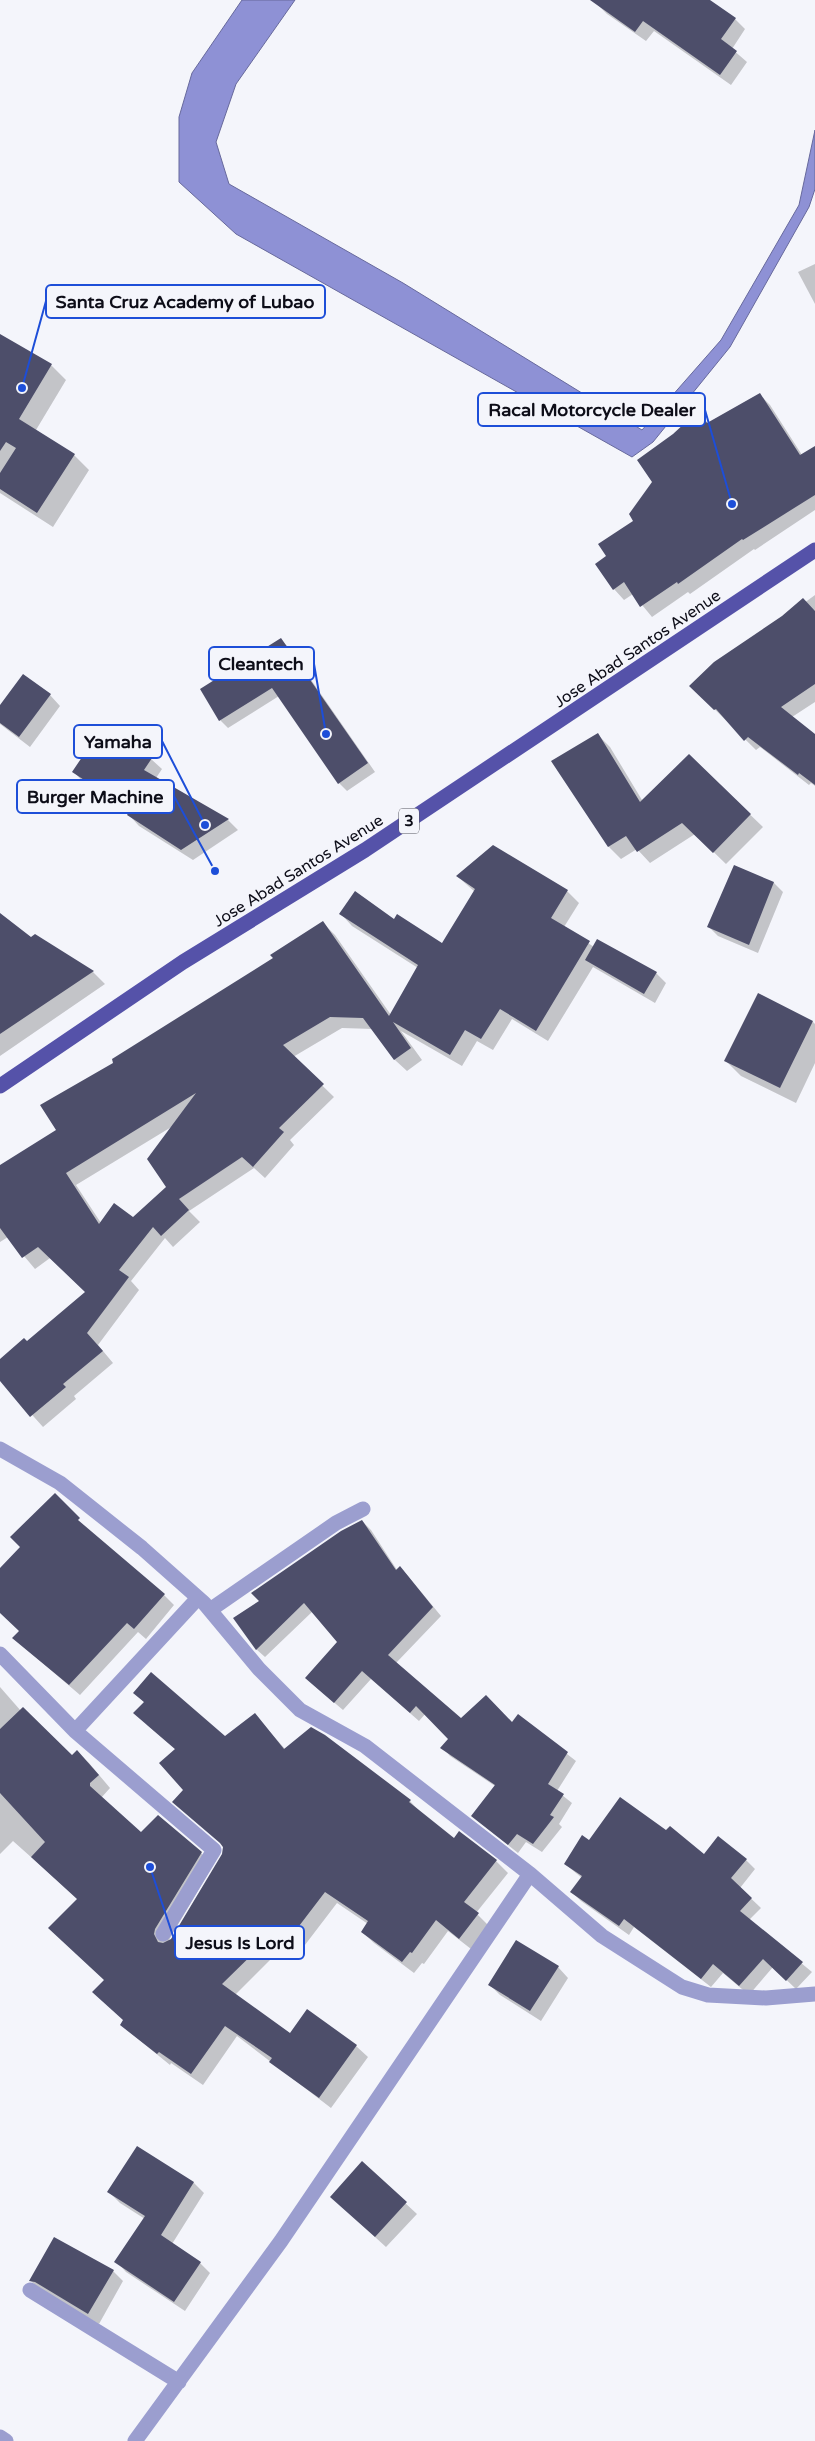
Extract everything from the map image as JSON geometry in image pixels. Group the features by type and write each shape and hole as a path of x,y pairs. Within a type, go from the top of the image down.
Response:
{"main road":[{"name":"Jose Abad Santos Avenue","path":"0,1086 191,957 365,850 815,550"}],"street":[{"path":"0,1449 60,1483 142,1548 210,1610 259,1669 300,1710 365,1746 530,1874 602,1936 682,1988 708,1995 766,1998 815,1994"},
{"path":"210,1610 336,1523 363,1508"},
{"path":"75,1731 198,1598"},
{"path":"0,1654 75,1731 214,1850 163,1934"},
{"path":"135,2441 281,2241 530,1874"},
{"path":"30,2290 178,2382"},
{"path":"0,2437 6,2441"}],"water":[{"path":"242,0 295,0 236,84 216,142 229,184 403,283 642,430 721,340 799,205 815,130 815,189 809,207 730,347 653,442 632,457 236,234 179,182 179,117 192,73"}],"building":[{"path":"590,0 710,0 736,18 721,39 737,51 720,75 643,21 635,32"},
{"path":"0,334 52,364 19,419 75,454 37,513 0,489 0,473 16,448 6,442 0,451"},
{"path":"760,393 800,455 815,446 815,495 742,539 678,584 677,582 640,607 624,582 613,590 595,564 606,556 598,544 633,521 629,514 652,482 637,460 673,434 698,411 707,423"},
{"path":"803,598 815,611 815,684 781,707 815,734 815,785 799,773 798,775 748,737 744,741 716,709 714,710 689,686 714,662 782,616"},
{"path":"281,638 368,763 338,784 272,688 219,721 200,689"},
{"path":"23,674 51,694 19,737 0,723 0,705"},
{"path":"103,726 152,758 144,770 229,819 181,850 127,815 130,810 72,772"},
{"path":"598,733 640,802 689,754 751,814 713,853 682,823 637,852 626,836 608,847 551,761"},
{"path":"493,845 568,890 551,918 590,941 536,1031 500,1009 481,1039 465,1030 450,1055 393,1022 411,1048 394,1060 363,1018 330,1017 283,1045 324,1084 279,1128 284,1132 253,1167 242,1157 179,1199 189,1210 161,1236 153,1227 119,1270 129,1277 87,1333 103,1351 63,1384 66,1387 30,1417 0,1381 0,1359 24,1338 27,1341 85,1292 38,1247 22,1258 0,1228 0,1165 56,1130 40,1105 113,1063 112,1059 273,958 270,955 323,921 389,1016 418,965 339,914 355,891 394,919 397,914 442,943 475,889 456,876","holes":["196,1093 147,1159 166,1187 133,1217 114,1203 99,1224 66,1173"]},
{"path":"734,865 774,882 749,945 707,927"},
{"path":"0,913 31,937 35,934 94,971 0,1034"},
{"path":"597,939 657,972 644,994 585,960"},
{"path":"758,993 813,1021 780,1088 724,1061"},
{"path":"55,1493 80,1518 78,1520 165,1594 134,1629 127,1623 69,1685 12,1638 19,1631 0,1613 0,1568 20,1547 10,1537"},
{"path":"362,1520 396,1570 400,1566 433,1607 388,1655 461,1718 486,1695 512,1722 518,1714 568,1752 548,1784 564,1794 550,1815 554,1817 533,1844 517,1834 508,1845 471,1816 495,1785 440,1748 448,1739 416,1706 410,1713 362,1671 334,1703 305,1678 337,1642 304,1603 256,1650 233,1618 259,1601 251,1593 341,1531"},
{"path":"151,1672 225,1736 255,1713 284,1749 311,1727 325,1735 411,1800 409,1802 454,1838 459,1831 497,1860 464,1902 479,1913 459,1939 436,1920 412,1953 410,1952 402,1962 361,1932 368,1921 325,1892 283,1947 270,1937 222,1984 290,2033 307,2009 357,2045 319,2098 269,2062 272,2058 225,2026 191,2074 159,2052 157,2054 120,2025 123,2020 92,1992 104,1980 48,1928 77,1899 31,1857 45,1842 0,1793 0,1729 23,1707 72,1755 77,1750 99,1775 90,1783 90,1786 141,1832 158,1815 202,1852 155,1929 154,1934 158,1942 163,1943 171,1939 222,1854 223,1847 220,1843 172,1802 183,1790 159,1763 175,1749 133,1713 144,1702 133,1693"},
{"path":"620,1797 666,1830 670,1826 704,1854 718,1836 747,1859 731,1878 752,1898 740,1911 803,1962 786,1981 763,1959 739,1986 713,1964 701,1979 624,1919 619,1926 570,1892 582,1876 564,1864 582,1835 589,1840"},
{"path":"516,1940 559,1966 530,2011 488,1985"},
{"path":"137,2146 194,2182 161,2235 201,2262 174,2302 114,2262 145,2216 107,2192"},
{"path":"362,2161 407,2202 375,2237 330,2197"},
{"path":"54,2237 114,2270 88,2314 35,2282 29,2281"}],"place":[{"name":"Santa Cruz Academy of Lubao","path":"22,388"},
{"name":"Racal Motorcycle Dealer","path":"732,504"},
{"name":"Cleantech","path":"326,734"},
{"name":"Yamaha","path":"205,825"},
{"name":"Burger Machine","path":"215,871"},
{"name":"Jesus Is Lord","path":"150,1867"}]}
